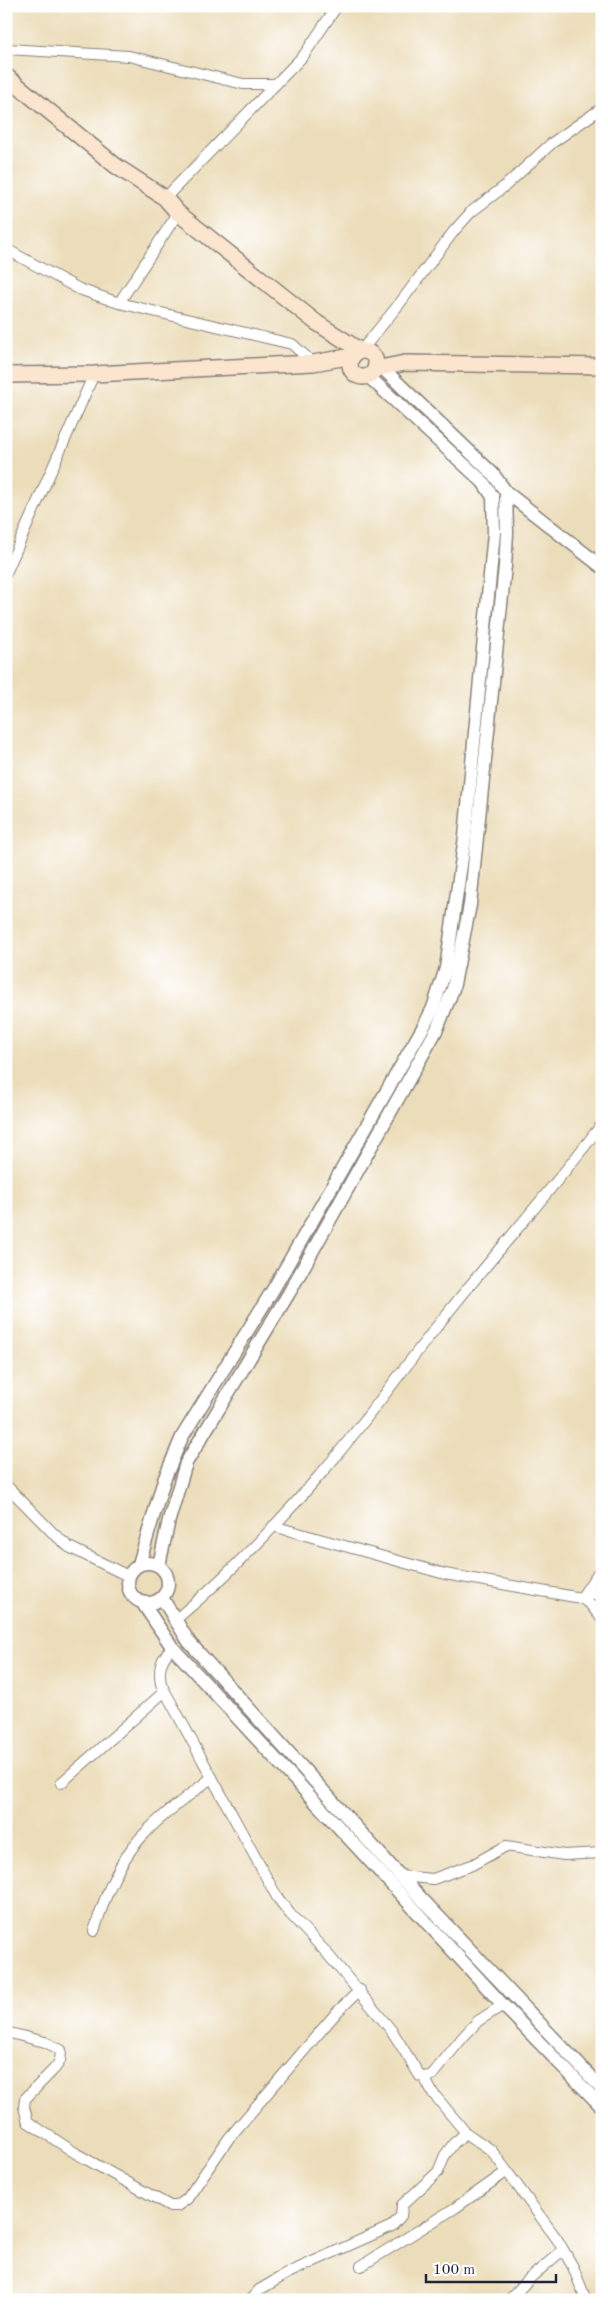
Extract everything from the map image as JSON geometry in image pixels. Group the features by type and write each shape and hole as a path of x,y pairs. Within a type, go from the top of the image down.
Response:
{"main road":[{"path":"6,76 116,166 165,198 178,213 317,323 363,363"},
{"path":"317,323 363,363"},
{"path":"313,363 363,363"},
{"path":"6,375 94,374 313,363 602,366"}],"street":[{"path":"165,198 304,55 336,6"},
{"path":"6,49 129,56 243,84 276,84"},
{"path":"363,363 400,303 454,230 472,212 506,186 552,143 602,108"},
{"path":"118,303 178,213"},
{"path":"6,249 79,289 118,303 292,344 313,363"},
{"path":"363,363 493,474 506,492 602,567"},
{"path":"363,363 483,482 493,497 494,533 465,837 446,968 433,1008 425,1024 274,1288 182,1437 164,1480 138,1564 128,1576 130,1592 142,1602 172,1647 503,2006 602,2107"},
{"path":"6,573 94,374"},
{"path":"159,1565 169,1520 186,1463 289,1293 437,1029 453,989 470,904 478,838 505,566 507,533 506,492"},
{"path":"174,1621 195,1604 321,1475 447,1313 532,1208 570,1166 602,1124"},
{"path":"6,1485 53,1534 69,1547 128,1576"},
{"path":"273,1526 445,1574 581,1598 590,1604 602,1619"},
{"path":"138,1564 149,1562 159,1565 166,1573 169,1584 162,1598 152,1603 142,1602"},
{"path":"581,1598 602,1567"},
{"path":"581,1598 602,1590"},
{"path":"162,1598 174,1621 196,1649 400,1876 602,2089"},
{"path":"172,1647 162,1658 158,1670 164,1692 277,1897 294,1920 360,1990 392,2031 420,2076 424,2077 432,2092 466,2134 490,2150 563,2250 586,2300"},
{"path":"60,1783 164,1692"},
{"path":"94,1931 106,1892 136,1842 150,1827 212,1777"},
{"path":"400,1876 433,1880 472,1865 506,1846 564,1855 602,1853"},
{"path":"6,2032 45,2042 61,2050 60,2061 25,2099 24,2107 28,2122 77,2154 170,2206 177,2206 186,2199 229,2138 337,2012 360,1990"},
{"path":"424,2077 432,2075 478,2022 503,2006"},
{"path":"250,2300 259,2290 288,2273 392,2226 401,2216 402,2205 438,2172 445,2155 454,2143 466,2134"},
{"path":"361,2266 455,2208 506,2172"},
{"path":"509,2300 530,2278 563,2250"}]}
